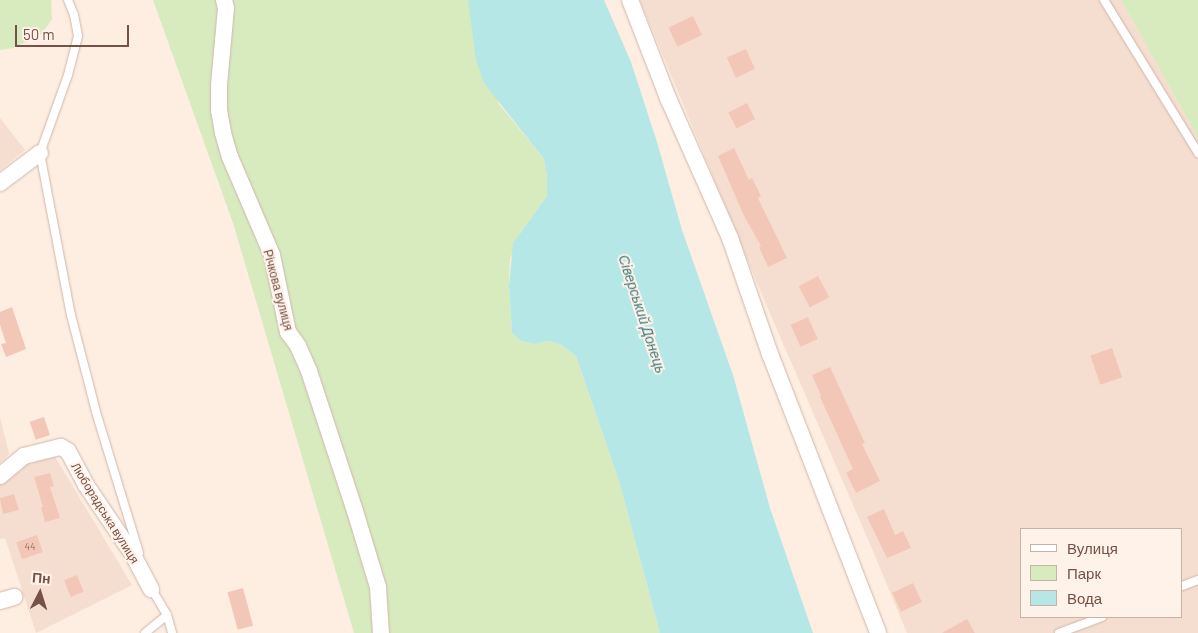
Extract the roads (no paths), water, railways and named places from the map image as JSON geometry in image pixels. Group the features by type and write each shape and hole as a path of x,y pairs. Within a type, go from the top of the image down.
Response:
{"street":[{"name":"Річкова вулиця","path":"224,0 226,8 219,93 223,133 230,157 272,255 288,332 298,346 309,371 356,511 378,587 380,633"},
{"path":"630,0 668,98 730,238 770,354 878,633"},
{"path":"0,183 40,153"},
{"name":"Люборадська вулиця","path":"0,476 24,456 60,447 68,451 86,485 132,553 151,590"}],"lane":[{"path":"68,0 78,36 68,75 40,153 76,332 121,500 151,590 167,615 172,633"},
{"path":"1104,0 1198,153"},
{"path":"1183,586 1198,580"},
{"path":"145,633 167,615"},
{"path":"1059,633 1099,618"}],"water":[{"name":"Сіверський Донець","path":"468,0 604,0 631,62 657,142 682,230 733,375 770,508 813,633 660,633 619,481 576,356 562,345 549,341 534,344 521,341 512,333 509,286 513,243 547,196 547,177 544,159 484,83 476,60"}]}
